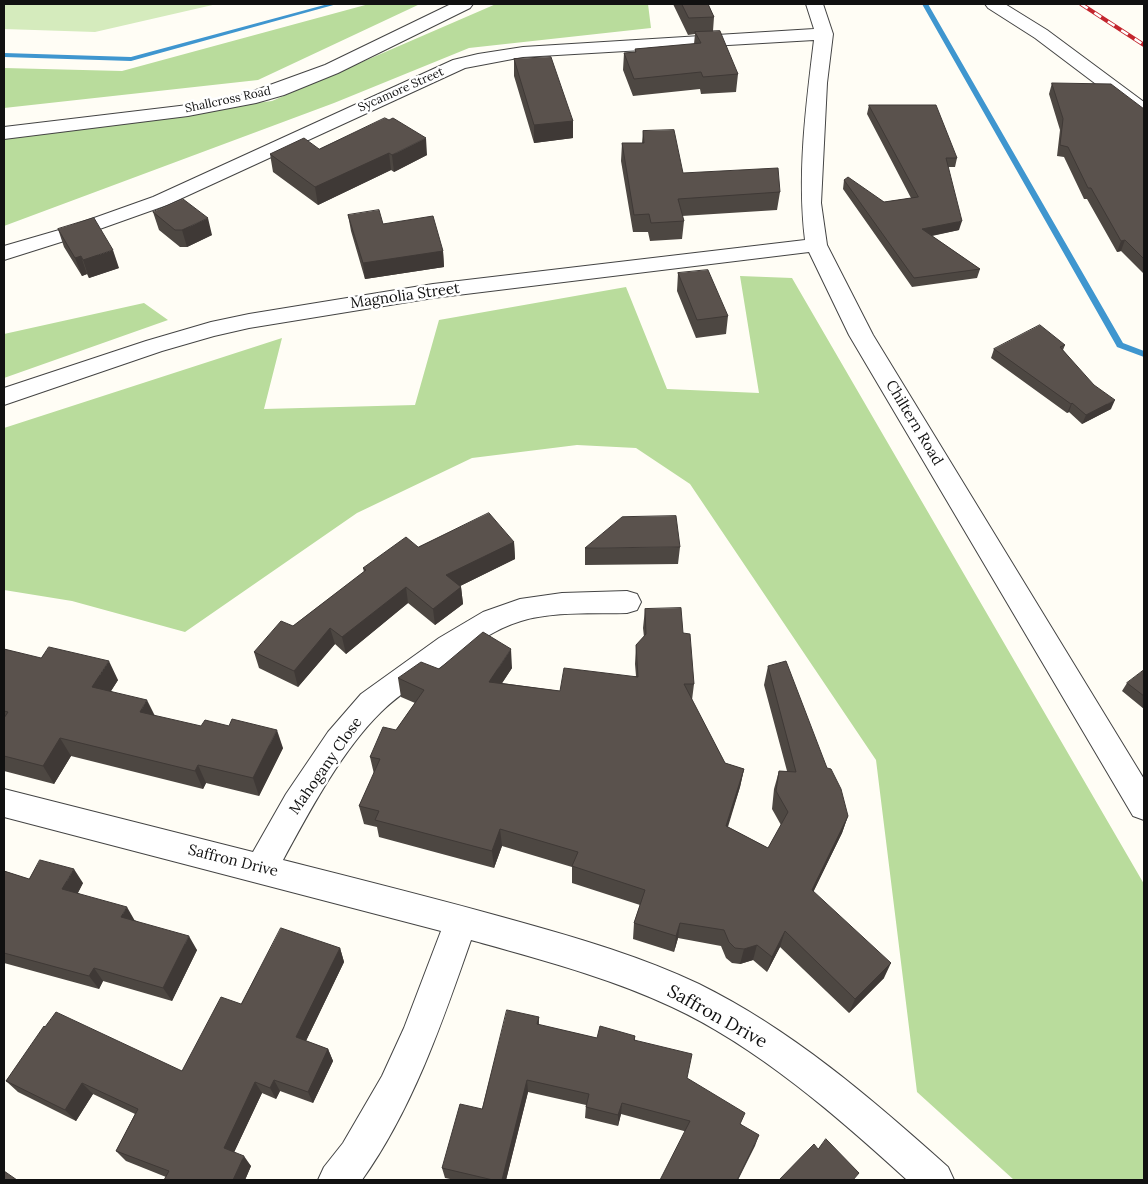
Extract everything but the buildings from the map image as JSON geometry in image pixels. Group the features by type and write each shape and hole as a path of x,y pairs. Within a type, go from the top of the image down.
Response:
{"street":[{"name":"Shallcross Road","path":"4,133 179,111 248,99 293,85 345,64 464,4"},
{"name":"Chiltern Road","path":"815,4 824,34 818,83 811,203 816,245 861,335 1144,806"},
{"path":"994,4 1042,34 1144,111"},
{"name":"Sycamore Street","path":"4,253 73,232 160,201 459,64 524,52 824,34"},
{"name":"Magnolia Street","path":"4,397 154,346 210,329 258,319 433,291 816,245"},
{"name":"Mahogany Close","path":"261,868 297,804 339,741 371,703 393,686 449,646 493,620 520,610 562,604 627,602"},
{"name":"Saffron Drive","path":"4,803 462,921 604,962 686,996 740,1026 794,1062 863,1116 935,1180"},
{"path":"337,1180 346,1172 382,1116 408,1060 462,921"}],"green space":[{"path":"4,4 217,4 95,32 4,29"},
{"path":"369,4 420,4 258,80 4,108 4,68 122,71"},
{"path":"496,4 648,4 651,28 469,48 334,103 4,226 4,138 43,130 272,101"},
{"path":"740,276 792,278 1144,884 1144,1180 1014,1180 917,1092 876,760 690,484 636,448 577,445 472,458 357,513 185,632 72,601 4,590 4,428 282,338 264,409 415,405 439,320 626,287 667,389 759,393"},
{"path":"144,303 168,320 4,378 4,334"}],"waterway":[{"path":"4,55 131,59 334,4"},
{"path":"925,4 1120,345 1144,354"}],"railway":[{"path":"1081,4 1144,45"}]}
